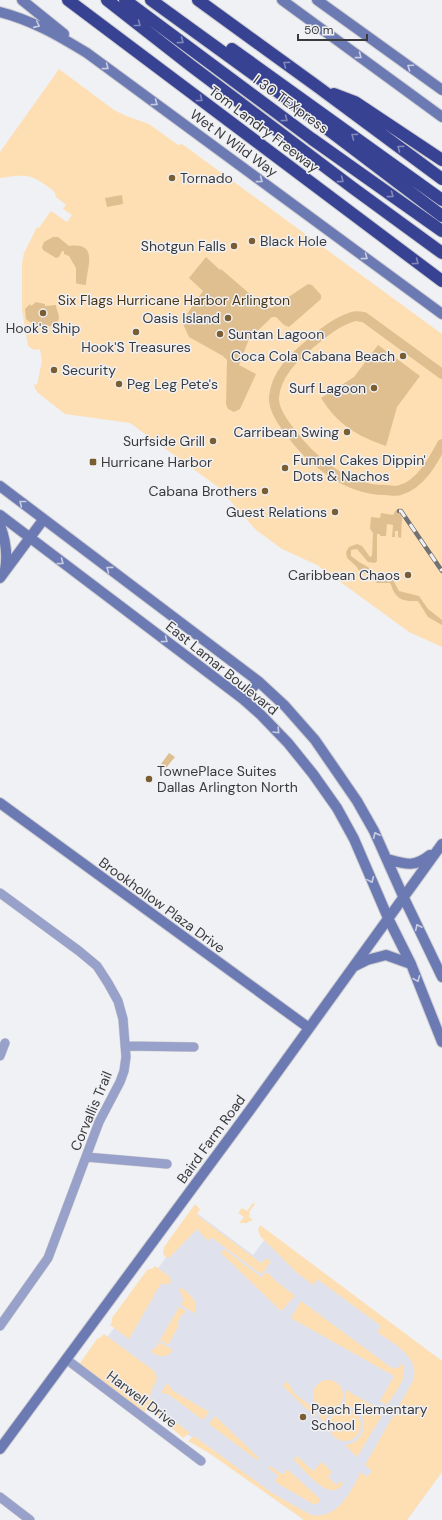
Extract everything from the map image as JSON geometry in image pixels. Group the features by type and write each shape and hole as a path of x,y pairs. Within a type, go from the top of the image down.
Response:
{"highway":[{"name":"Tom Landry Freeway","path":"68,0 442,281"},
{"path":"107,0 340,179 442,253"},
{"name":"I 30 TEXpress","path":"125,0 312,138 442,231"},
{"name":"I 30 TEXpress","path":"152,0 289,100 442,216"},
{"path":"165,0 442,200"},
{"path":"198,0 442,179"},
{"path":"318,87 355,102 442,160"}],"main road":[{"path":"22,0 87,53"},
{"path":"282,0 442,117"},
{"path":"317,0 442,90"},
{"name":"Wet N Wild Way","path":"0,12 15,16 50,31 87,53 442,314"},
{"name":"East Lamar Boulevard","path":"0,486 258,682 290,711 328,756 367,817 442,977"},
{"name":"East Lamar Boulevard","path":"0,515 243,699 288,743 333,802 354,840 388,918 411,964 442,1042"},
{"path":"2,575 43,520"},
{"path":"0,526 5,539 7,558 2,575"},
{"path":"243,699 258,682"},
{"name":"Brookhollow Plaza Drive","path":"1,806 309,1028"},
{"path":"387,858 406,864 416,864 440,847"},
{"name":"Baird Farm Road","path":"0,1449 440,847"},
{"path":"353,967 366,960 386,955 411,964"}],"street":[{"name":"Corvallis Trail","path":"0,893 97,966 118,1001 123,1019 125,1046 124,1071 99,1122 48,1258 0,1326"},
{"path":"0,1056 5,1043"},
{"path":"125,1046 194,1046"},
{"path":"86,1157 167,1164"},
{"name":"Harwell Drive","path":"66,1359 201,1461"},
{"path":"0,1497 30,1520"}],"shaded area":[{"path":"122,195 123,204 107,207 105,198"},
{"path":"53,237 58,237 69,246 84,248 88,252 89,263 86,285 76,283 76,268 69,256 64,254 64,251 62,251 59,257 56,258 43,250 42,247 44,242"},
{"name":"Suntan Lagoon","path":"206,257 265,307 272,308 308,284 312,285 321,295 321,299 289,327 284,325 276,317 272,317 249,339 239,365 256,374 240,409 234,412 228,409 226,404 227,360 223,356 189,337 183,324 185,317 203,291 189,278"},
{"path":"36,302 45,304 45,306 56,305 59,317 55,324 51,326 42,326 26,319 25,309 30,304 31,306"},
{"name":"Surf Lagoon","path":"378,345 420,376 397,407 386,446 366,438 342,423 321,398 354,377"},
{"path":"396,510 400,512 402,518 401,538 398,537 398,531 395,531 395,537 392,537 393,525 387,524 386,536 380,536 380,534 377,534 377,561 375,563 368,562 357,549 351,550 351,556 368,567 378,578 393,580 399,591 419,596 428,609 442,620 442,625 428,617 418,601 399,598 394,592 390,583 377,583 368,575 359,571 347,558 346,552 349,547 357,544 362,546 370,557 372,556 373,533 370,529 371,517 380,518 381,513 393,515"},
{"path":"169,753 175,757 166,768 161,764"},
{"name":"Peach Elementary School","path":"198,1214 253,1255 269,1234 442,1361 442,1472 407,1520 304,1520 89,1362"}],"green space":[{"name":"Six Flags Hurricane Harbor Arlington","path":"59,69 114,110 149,124 178,145 182,144 442,334 442,647 409,632 317,565 282,549 256,530 218,487 130,423 65,414 38,393 34,384 37,385 42,361 40,349 34,350 28,346 22,310 22,263 24,253 37,227 39,228 51,211 67,222 72,215 63,209 66,205 56,197 54,191 40,181 24,176 0,178 0,152"},
{"path":"253,1203 255,1204 249,1212 249,1217 253,1220 246,1223 239,1223 244,1217 238,1213 242,1208 247,1211"},
{"path":"195,1204 200,1209 197,1215 261,1263 267,1258 271,1262 266,1267 267,1268 261,1274 211,1237 208,1241 197,1229 169,1258 165,1257 163,1253 164,1247"},
{"path":"260,1225 442,1361 442,1472 407,1520 304,1520 209,1453 188,1441 194,1436 272,1493 311,1515 329,1513 336,1509 348,1495 361,1472 367,1477 372,1471 365,1465 413,1381 414,1372 410,1358 398,1346 377,1332 381,1326 320,1281 317,1280 313,1285 296,1272 260,1236 258,1230"},
{"path":"224,1249 261,1277 267,1272 295,1296 281,1311 221,1253"},
{"path":"155,1266 170,1277 171,1281 168,1285 164,1283 160,1285 129,1339 110,1325 112,1318 147,1270"},
{"path":"182,1288 195,1302 195,1313 181,1305 184,1298 182,1297 182,1293 178,1290"},
{"path":"301,1301 393,1369 395,1367 399,1368 402,1363 404,1368 403,1379 387,1405 380,1401 394,1376 291,1318"},
{"path":"179,1307 186,1311 186,1313 183,1313 177,1323 179,1325 168,1345 160,1340"},
{"path":"104,1334 154,1371 157,1378 150,1395 151,1402 154,1406 190,1433 183,1438 148,1407 144,1413 80,1365 97,1339"},
{"path":"159,1342 173,1350 165,1356 157,1355 151,1352 154,1348 156,1348"},
{"path":"328,1380 339,1384 343,1395 339,1406 328,1410 317,1406 313,1395 317,1384"},
{"path":"287,1381 295,1394 312,1407 317,1419 283,1386"},
{"path":"167,1383 173,1391 209,1412 203,1420 168,1394 161,1393"},
{"path":"346,1390 384,1412 357,1457 345,1445 354,1442 360,1437 364,1424 358,1411 351,1407 342,1406 346,1399"},
{"path":"316,1409 330,1413 326,1419 325,1426"},
{"path":"342,1409 348,1409 358,1416 361,1425 360,1431 354,1438 348,1441 342,1441 332,1434 329,1428 329,1422 336,1412"},
{"path":"215,1416 259,1458 257,1460 209,1424"},
{"path":"297,1456 313,1471 322,1462 332,1472 328,1477 336,1485 341,1481 343,1484 337,1489 331,1490 324,1488 294,1460"},
{"path":"270,1466 282,1474 285,1473 287,1469 319,1498 319,1502 317,1504 313,1504 275,1482 278,1475 268,1468"}],"waterway":[{"path":"442,374 364,317 355,316 330,328 298,354 282,373 275,389 274,397 276,410 280,418 307,452 330,471 356,485 371,489 395,491 407,487 414,483 425,472 442,444"}],"railway":[{"path":"399,511 401,511 442,571"}],"place":[{"name":"Tornado","path":"172,178"},
{"name":"Black Hole","path":"252,241"},
{"name":"Shotgun Falls","path":"234,246"},
{"name":"Hook's Ship","path":"43,313"},
{"name":"Oasis Island","path":"228,318"},
{"name":"Hook'S Treasures","path":"136,332"},
{"name":"Suntan Lagoon","path":"220,334"},
{"name":"Coca Cola Cabana Beach","path":"403,356"},
{"name":"Security","path":"54,370"},
{"name":"Peg Leg Pete's","path":"119,384"},
{"name":"Surf Lagoon","path":"374,388"},
{"name":"Carribean Swing","path":"347,432"},
{"name":"Surfside Grill","path":"213,441"},
{"name":"Hurricane Harbor","path":"93,462"},
{"name":"Funnel Cakes Dippin' Dots & Nachos","path":"285,468"},
{"name":"Cabana Brothers","path":"265,491"},
{"name":"Guest Relations","path":"335,512"},
{"name":"Caribbean Chaos","path":"408,575"},
{"name":"TownePlace Suites Dallas Arlington North","path":"149,779"},
{"name":"Peach Elementary School","path":"303,1417"}]}
